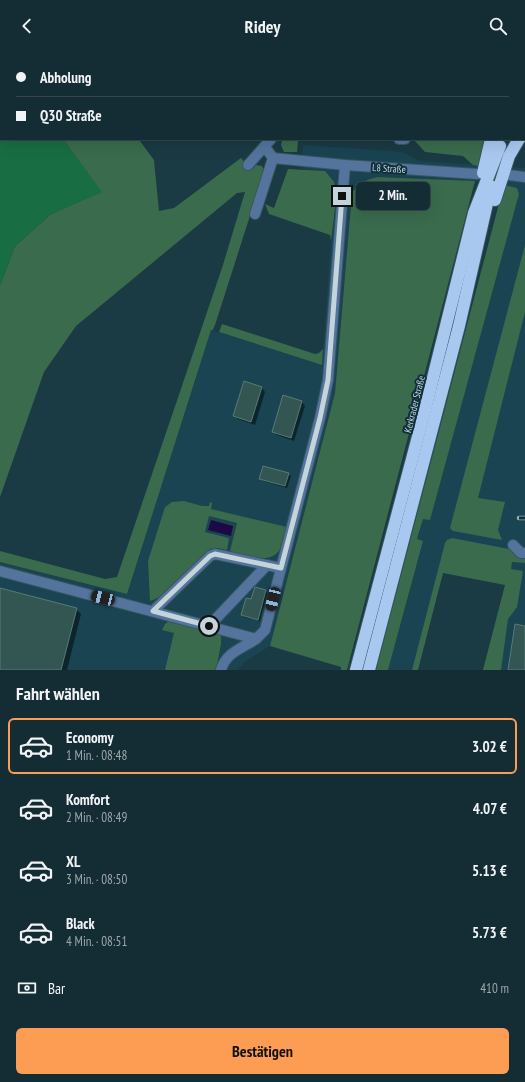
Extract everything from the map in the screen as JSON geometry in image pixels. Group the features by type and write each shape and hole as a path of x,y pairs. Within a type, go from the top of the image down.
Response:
{"highway":[{"path":"369,670 459,326 497,192 509,156 517,140"},
{"path":"459,326 498,141"},
{"name":"Kerkrader Straße","path":"356,670 425,410 474,213 498,141"}],"street":[{"path":"248,165 268,143 273,158 255,214"},
{"name":"L8 Straße","path":"273,158 345,165 477,174"},
{"path":"222,670 223,664 238,648 256,638 265,630 320,418 328,380 345,165"},
{"path":"508,176 525,176"},
{"path":"513,545 521,553 525,553"},
{"path":"153,611 210,556 215,554 281,568"},
{"path":"209,626 267,565"},
{"path":"0,571 256,638"}],"shaded area":[{"path":"303,145 403,152 419,161 525,168 525,670 483,670 505,585 443,573 418,670 388,670 423,541 417,539 423,519 430,519 519,194 517,188 475,181 377,177 356,186 352,193 335,393 270,646 243,663 238,670 0,670 0,562 127,594 211,330 322,365 331,241 336,200 325,171 302,169"},
{"path":"211,520 233,526 231,536 208,530"}],"green space":[{"path":"0,140 64,140 102,192 51,214 15,246 0,285"},
{"path":"64,140 140,141 154,160 159,211 174,208 241,158 251,170 256,165 262,166 264,172 216,322 213,330 211,330 127,594 0,562 0,551 105,579 117,577 222,268 245,192 237,193 76,326 44,372 0,497 0,285 15,246 51,214 101,192"},
{"path":"414,140 485,140 479,166 473,165 463,156 425,152"},
{"path":"282,141 298,141 297,152 284,152 281,145"},
{"path":"288,169 325,171 334,182 336,200 331,241 330,235 269,214 265,204 274,208"},
{"path":"377,177 475,181 347,670 341,670 341,667 270,646 335,393 352,193 363,182"},
{"path":"505,185 517,188 519,194 430,520 423,519 417,539 423,541 388,670 376,670 501,196"},
{"path":"525,245 525,312 478,498 505,502 498,530 502,540 453,531 450,528"},
{"path":"222,324 315,354 319,353 323,349 322,365 219,332"},
{"path":"184,501 202,506 209,506 210,502 212,503 211,509 287,527 280,549 276,554 264,558 250,557 230,551 237,523 209,516 205,532 229,538 227,550 217,548 210,549 190,571 166,593 150,601 148,561 165,507 172,502"},
{"path":"452,538 509,549 514,554 525,557 525,563 512,562 511,569 523,571 517,607 508,619 501,670 483,670 505,585 443,573 418,670 412,670 445,543 447,540"},
{"path":"169,621 216,631 221,636 216,670 165,670 174,633 162,630 165,624"}],"building":[{"path":"244,381 262,387 251,422 233,416"},
{"path":"283,395 302,401 291,438 272,432"},
{"path":"263,466 289,473 285,486 259,479"},
{"path":"255,587 266,590 258,620 241,615 246,598 251,599"},
{"path":"0,588 77,608 61,670 0,670"},
{"path":"515,624 525,626 525,670 508,670"}],"railway":[{"path":"519,518 525,518"}],"route":[{"path":"209,626 153,611 210,556 215,554 281,568 320,418 328,380 342,196"}]}
